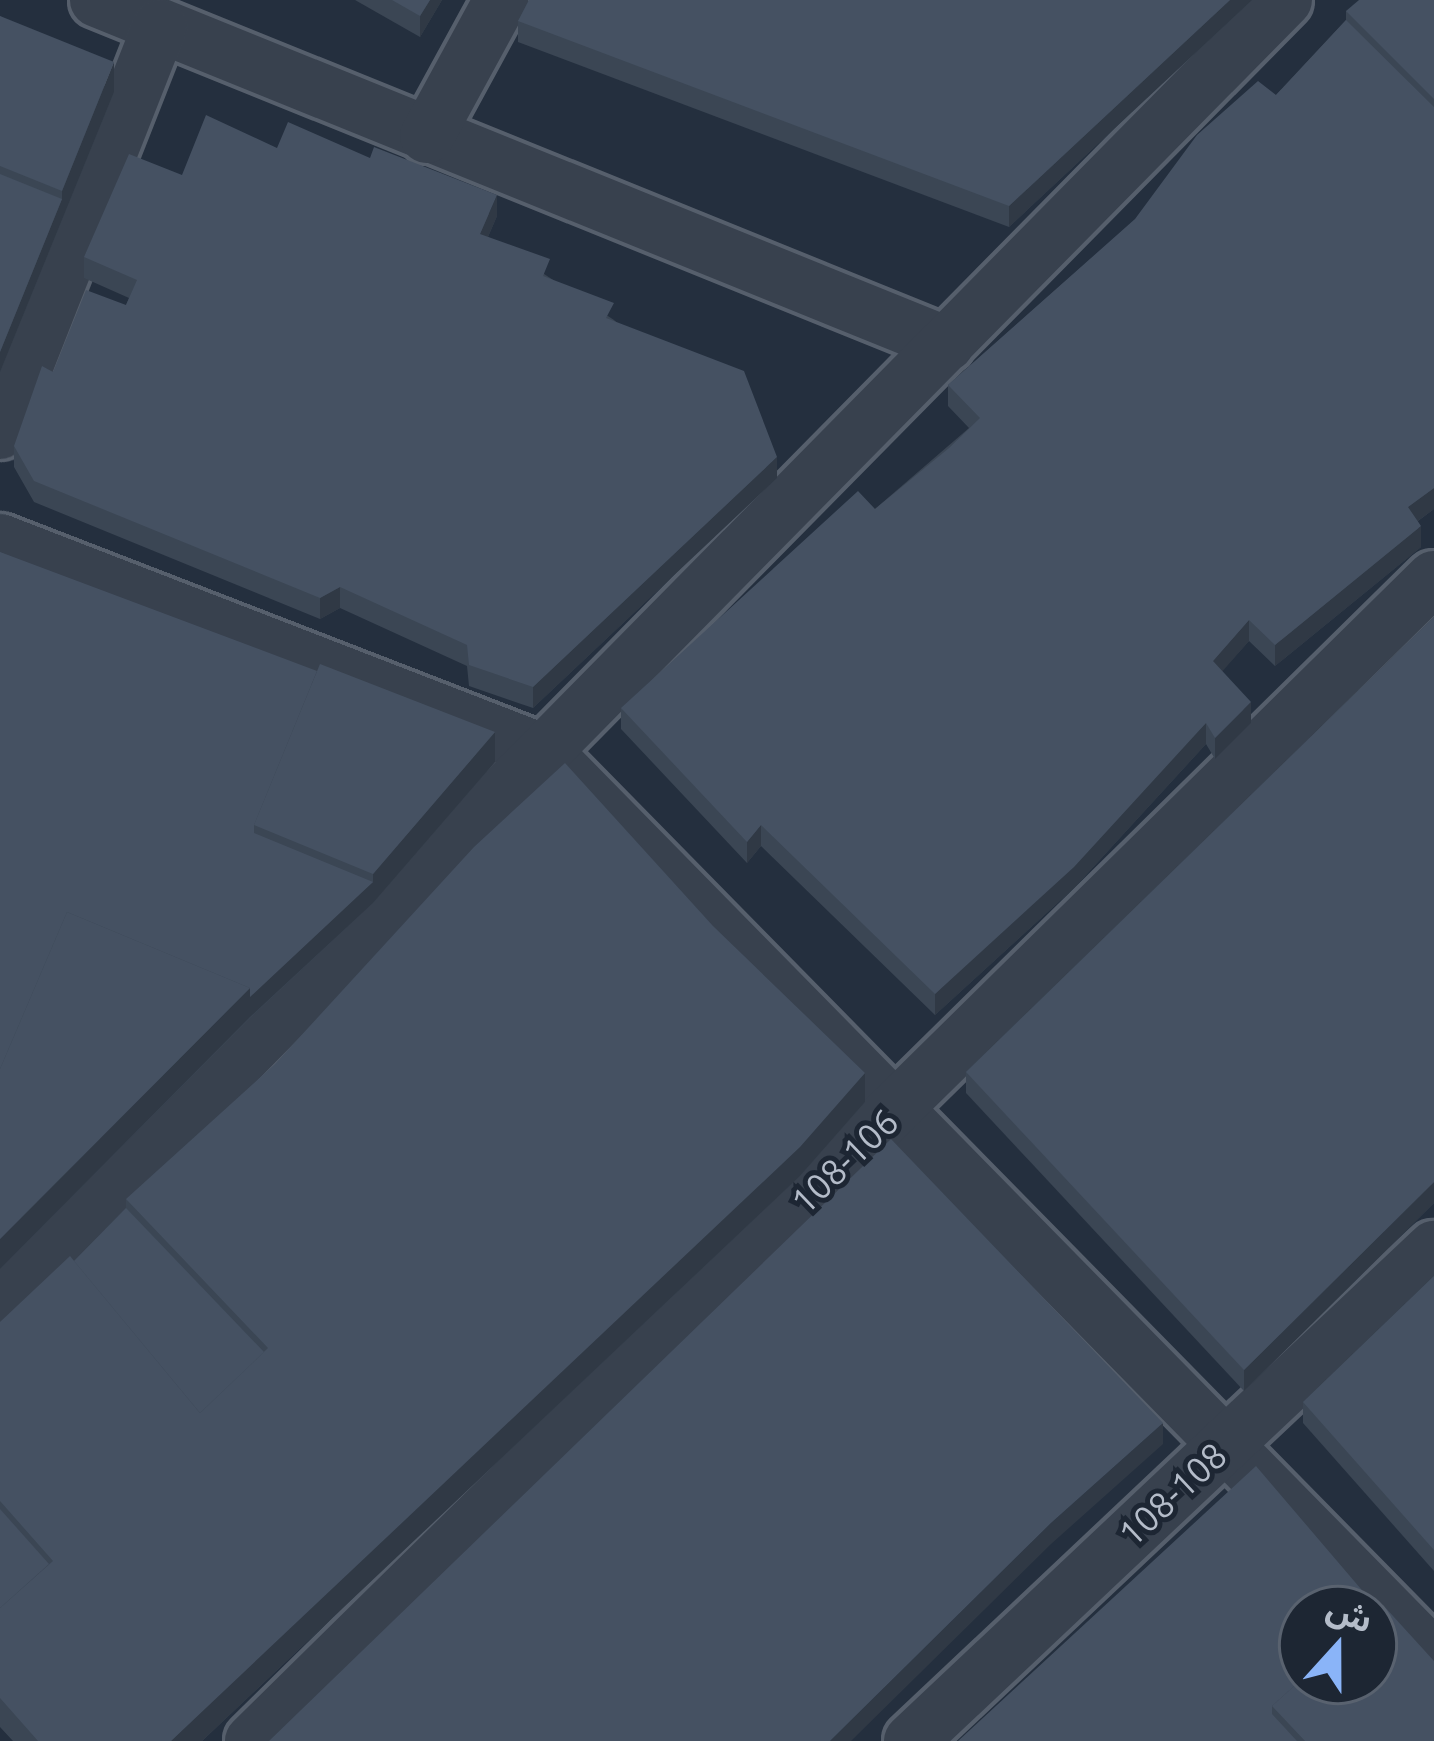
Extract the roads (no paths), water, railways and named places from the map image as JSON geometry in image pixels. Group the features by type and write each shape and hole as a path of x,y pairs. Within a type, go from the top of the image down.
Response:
{"street":[{"path":"97,0 947,344"},
{"path":"427,136 502,0"},
{"path":"0,1303 1285,0"},
{"path":"0,432 160,26"},
{"path":"0,541 545,752 1434,1657"},
{"name":"108-106","path":"252,1741 1434,578"},
{"name":"108-108","path":"911,1741 1434,1248"}]}
